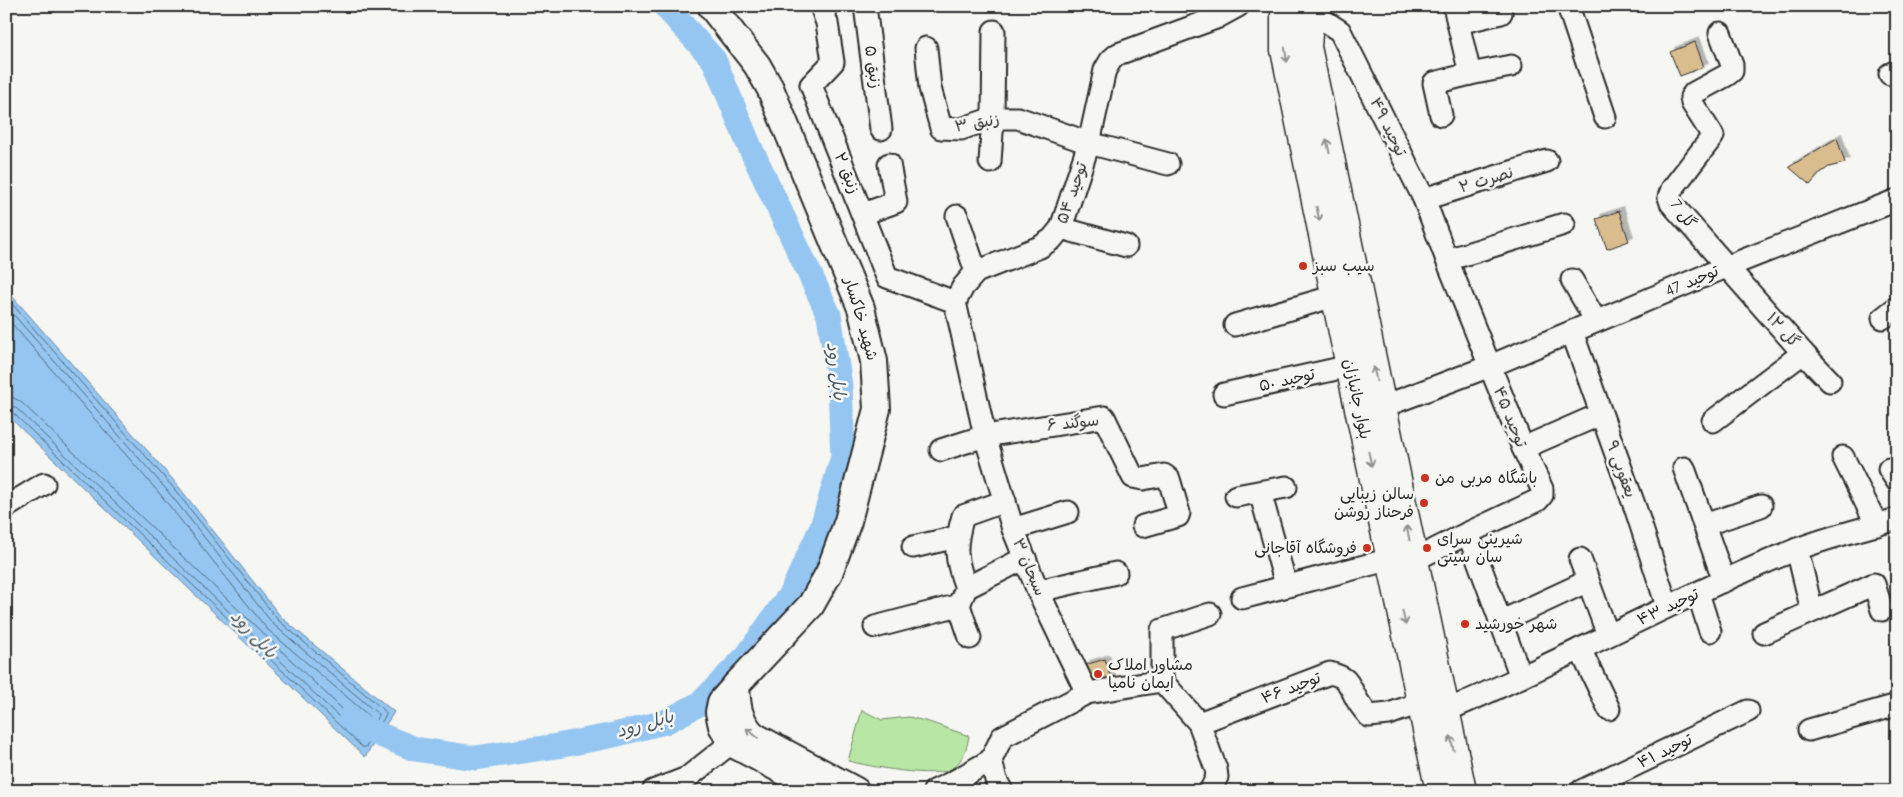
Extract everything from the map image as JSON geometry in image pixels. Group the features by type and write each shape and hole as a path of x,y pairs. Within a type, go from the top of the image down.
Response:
{"highway":[{"name":"بلوار جانبازان","path":"1301,8 1285,50 1350,366 1402,559 1433,706 1444,790"},
{"name":"بلوار جانبازان","path":"1301,8 1307,47 1382,407 1402,559"}],"main road":[{"name":"شهید خاکسار","path":"711,6 757,65 770,88 855,291 871,346 877,390 874,422 848,520 829,573 811,605 721,702 719,712 722,726 731,743"},
{"path":"736,685 739,714 745,727 754,736 856,791"},
{"path":"731,743 791,775 813,791"}],"street":[{"name":"زنبق ۲","path":"821,6 827,23 833,62 811,85 887,276 955,302"},
{"name":"زنبق ۵","path":"865,6 882,129"},
{"name":"توحید ۵۴","path":"976,272 1040,247 1052,239 1061,228 1090,143 1105,70 1111,60 1118,54 1214,12 1238,6"},
{"path":"1568,6 1605,117"},
{"name":"توحید ۴۹","path":"1301,8 1340,30 1424,199 1446,260"},
{"path":"1470,74 1456,15 1501,14"},
{"path":"990,162 993,118 994,31"},
{"name":"گل 7","path":"1720,34 1732,65 1732,70 1694,93 1691,97 1692,102 1713,136 1672,189 1669,197 1671,203 1726,266"},
{"name":"زنبق ۳","path":"926,48 930,88 941,128 961,129 993,118 1018,118 1090,143 1168,164"},
{"path":"1441,115 1434,83 1511,66"},
{"name":"نصرت ۲","path":"1424,199 1547,161"},
{"path":"863,214 896,202 889,164"},
{"name":"توحید 47","path":"1382,407 1490,366 1726,266 1897,200"},
{"path":"941,450 985,436 955,302 963,287 976,272 957,216"},
{"path":"1446,260 1564,224"},
{"path":"1061,228 1126,246"},
{"name":"توحید ۴۵","path":"1242,598 1286,585 1402,559 1468,533 1538,500 1542,495 1542,489 1523,448 1446,260"},
{"name":"گل ۱۲","path":"1713,422 1804,353 1726,266"},
{"path":"1572,280 1596,321"},
{"path":"1235,325 1335,296"},
{"name":"یعقوبی ۹","path":"1572,332 1636,510 1667,606"},
{"path":"1804,353 1830,381"},
{"name":"توحید ۵۰","path":"1224,394 1350,366"},
{"path":"1523,448 1601,414"},
{"name":"سوگند ۶","path":"985,436 1104,417 1133,477 1143,479 1164,475 1169,479 1178,516 1143,526"},
{"name":"سبحان ۳","path":"985,436 1013,529 1038,591 1087,693"},
{"path":"1843,457 1887,522"},
{"path":"1684,468 1724,581"},
{"path":"6,506 44,484"},
{"path":"1236,496 1286,487"},
{"path":"1260,492 1286,585"},
{"path":"970,638 957,564 957,537 963,516 1004,501"},
{"path":"1704,525 1762,506"},
{"path":"1013,529 1068,512"},
{"name":"توحید ۴۳","path":"1433,706 1521,677 1667,606 1797,549 1887,522"},
{"path":"1468,533 1521,677"},
{"path":"913,547 957,537"},
{"path":"1797,549 1812,611"},
{"path":"875,627 963,596 1025,558"},
{"path":"1580,559 1608,636"},
{"path":"1038,591 1116,573"},
{"path":"1500,622 1588,581"},
{"path":"1764,633 1874,584 1882,610"},
{"path":"1698,593 1710,631"},
{"path":"1210,614 1162,630 1162,681 1199,723 1216,769 1217,777 1210,791"},
{"path":"1580,649 1609,709"},
{"name":"توحید ۴۶","path":"1199,723 1330,673 1343,677 1351,685 1354,696 1369,716 1433,706"},
{"path":"1002,791 996,780 992,760 1002,737 1087,693 1162,681"},
{"path":"1809,730 1897,705"},
{"name":"توحید ۴۱","path":"1581,791 1748,710"},
{"path":"664,789 688,778 731,743"},
{"path":"945,788 992,760"}],"green space":[{"path":"862,710 882,720 909,717 969,736 964,754 959,763 951,769 930,773 901,771 848,761"}],"water":[{"path":"6,289 175,482 281,617 394,712 365,757 6,414"}],"building":[{"path":"1695,42 1704,67 1680,76 1670,52"},
{"path":"1837,138 1845,163 1829,167 1820,173 1810,185 1789,167"},
{"path":"1619,211 1629,241 1607,249 1596,219"},
{"name":"مشاور املاک ایمان نامیا","path":"1105,659 1112,682 1092,688 1085,665"}],"waterway":[{"name":"بابل رود","path":"351,718 363,728 415,749 475,758 557,746 614,735 665,722 701,703 747,656 792,592 822,527 843,457 840,386 829,315 749,145 714,60 665,6"}],"place":[{"name":"سیب سبز","path":"1303,266"},
{"name":"باشگاه مربی من","path":"1425,478"},
{"name":"سالن زیبایی فرحناز روشن","path":"1424,503"},
{"name":"فروشگاه آقاجانی","path":"1367,548"},
{"name":"شیرینی سرای سان سیتی","path":"1427,548"},
{"name":"شهر خورشید","path":"1465,624"},
{"name":"مشاور املاک ایمان نامیا","path":"1098,674"}]}
